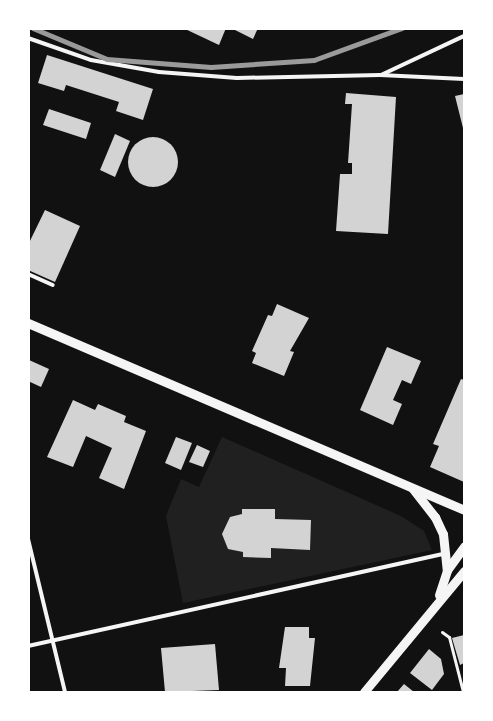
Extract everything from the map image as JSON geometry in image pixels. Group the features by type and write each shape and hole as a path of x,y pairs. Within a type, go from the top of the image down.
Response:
{"street":[{"path":"28,323 465,510"},
{"path":"411,487 435,517 446,554 447,570 438,598"},
{"path":"447,570 465,548"},
{"path":"364,693 438,598 465,571"}],"lane":[{"path":"380,75 465,36"},
{"path":"28,38 92,60 159,72 237,78 380,75 465,79"},
{"path":"28,274 52,285"},
{"path":"28,539 65,693"},
{"path":"28,646 446,554"}],"path":[{"path":"442,632 449,637 463,693"}],"shaded area":[{"path":"222,437 401,516 424,531 432,550 183,603 166,516 181,479 199,487"}],"building":[{"path":"183,28 226,28 219,45"},
{"path":"231,28 258,28 253,39"},
{"path":"47,55 153,89 143,120 116,111 119,102 66,85 64,91 38,83"},
{"path":"346,93 396,97 388,234 336,231 340,174 352,174 352,163 348,163 352,104 345,104"},
{"path":"464,94 464,132 455,96"},
{"path":"49,109 91,123 86,139 43,125"},
{"path":"115,134 130,141 115,177 100,170"},
{"path":"158,137 171,144 177,152 177,172 171,180 163,186 148,187 135,180 129,172 128,157 135,144 143,138"},
{"path":"45,210 80,226 55,282 28,270 28,245"},
{"path":"277,304 309,318 290,351 294,352 284,376 252,363 256,353 252,351 268,315 272,316"},
{"path":"387,347 421,361 411,384 402,380 393,400 402,404 393,425 360,410"},
{"path":"29,360 49,369 41,387 28,381"},
{"path":"461,379 464,380 464,482 430,467 439,446 433,444"},
{"path":"73,400 95,410 98,404 126,416 124,422 146,431 124,489 99,478 112,448 86,436 73,467 47,457"},
{"path":"176,437 192,443 181,470 165,463"},
{"path":"197,445 210,451 203,467 189,462"},
{"path":"242,509 275,509 275,519 311,520 310,550 271,548 271,558 243,557 243,552 228,549 222,534 230,517 242,514"},
{"path":"285,627 309,627 309,638 315,638 310,686 285,686 286,668 279,668"},
{"path":"464,635 464,663 460,665 452,638"},
{"path":"215,644 219,690 165,692 161,648"},
{"path":"429,649 441,659 444,674 432,690 410,673"},
{"path":"404,684 414,692 397,692"}],"railway":[{"path":"33,28 107,59 211,67 314,60 402,28"}]}
